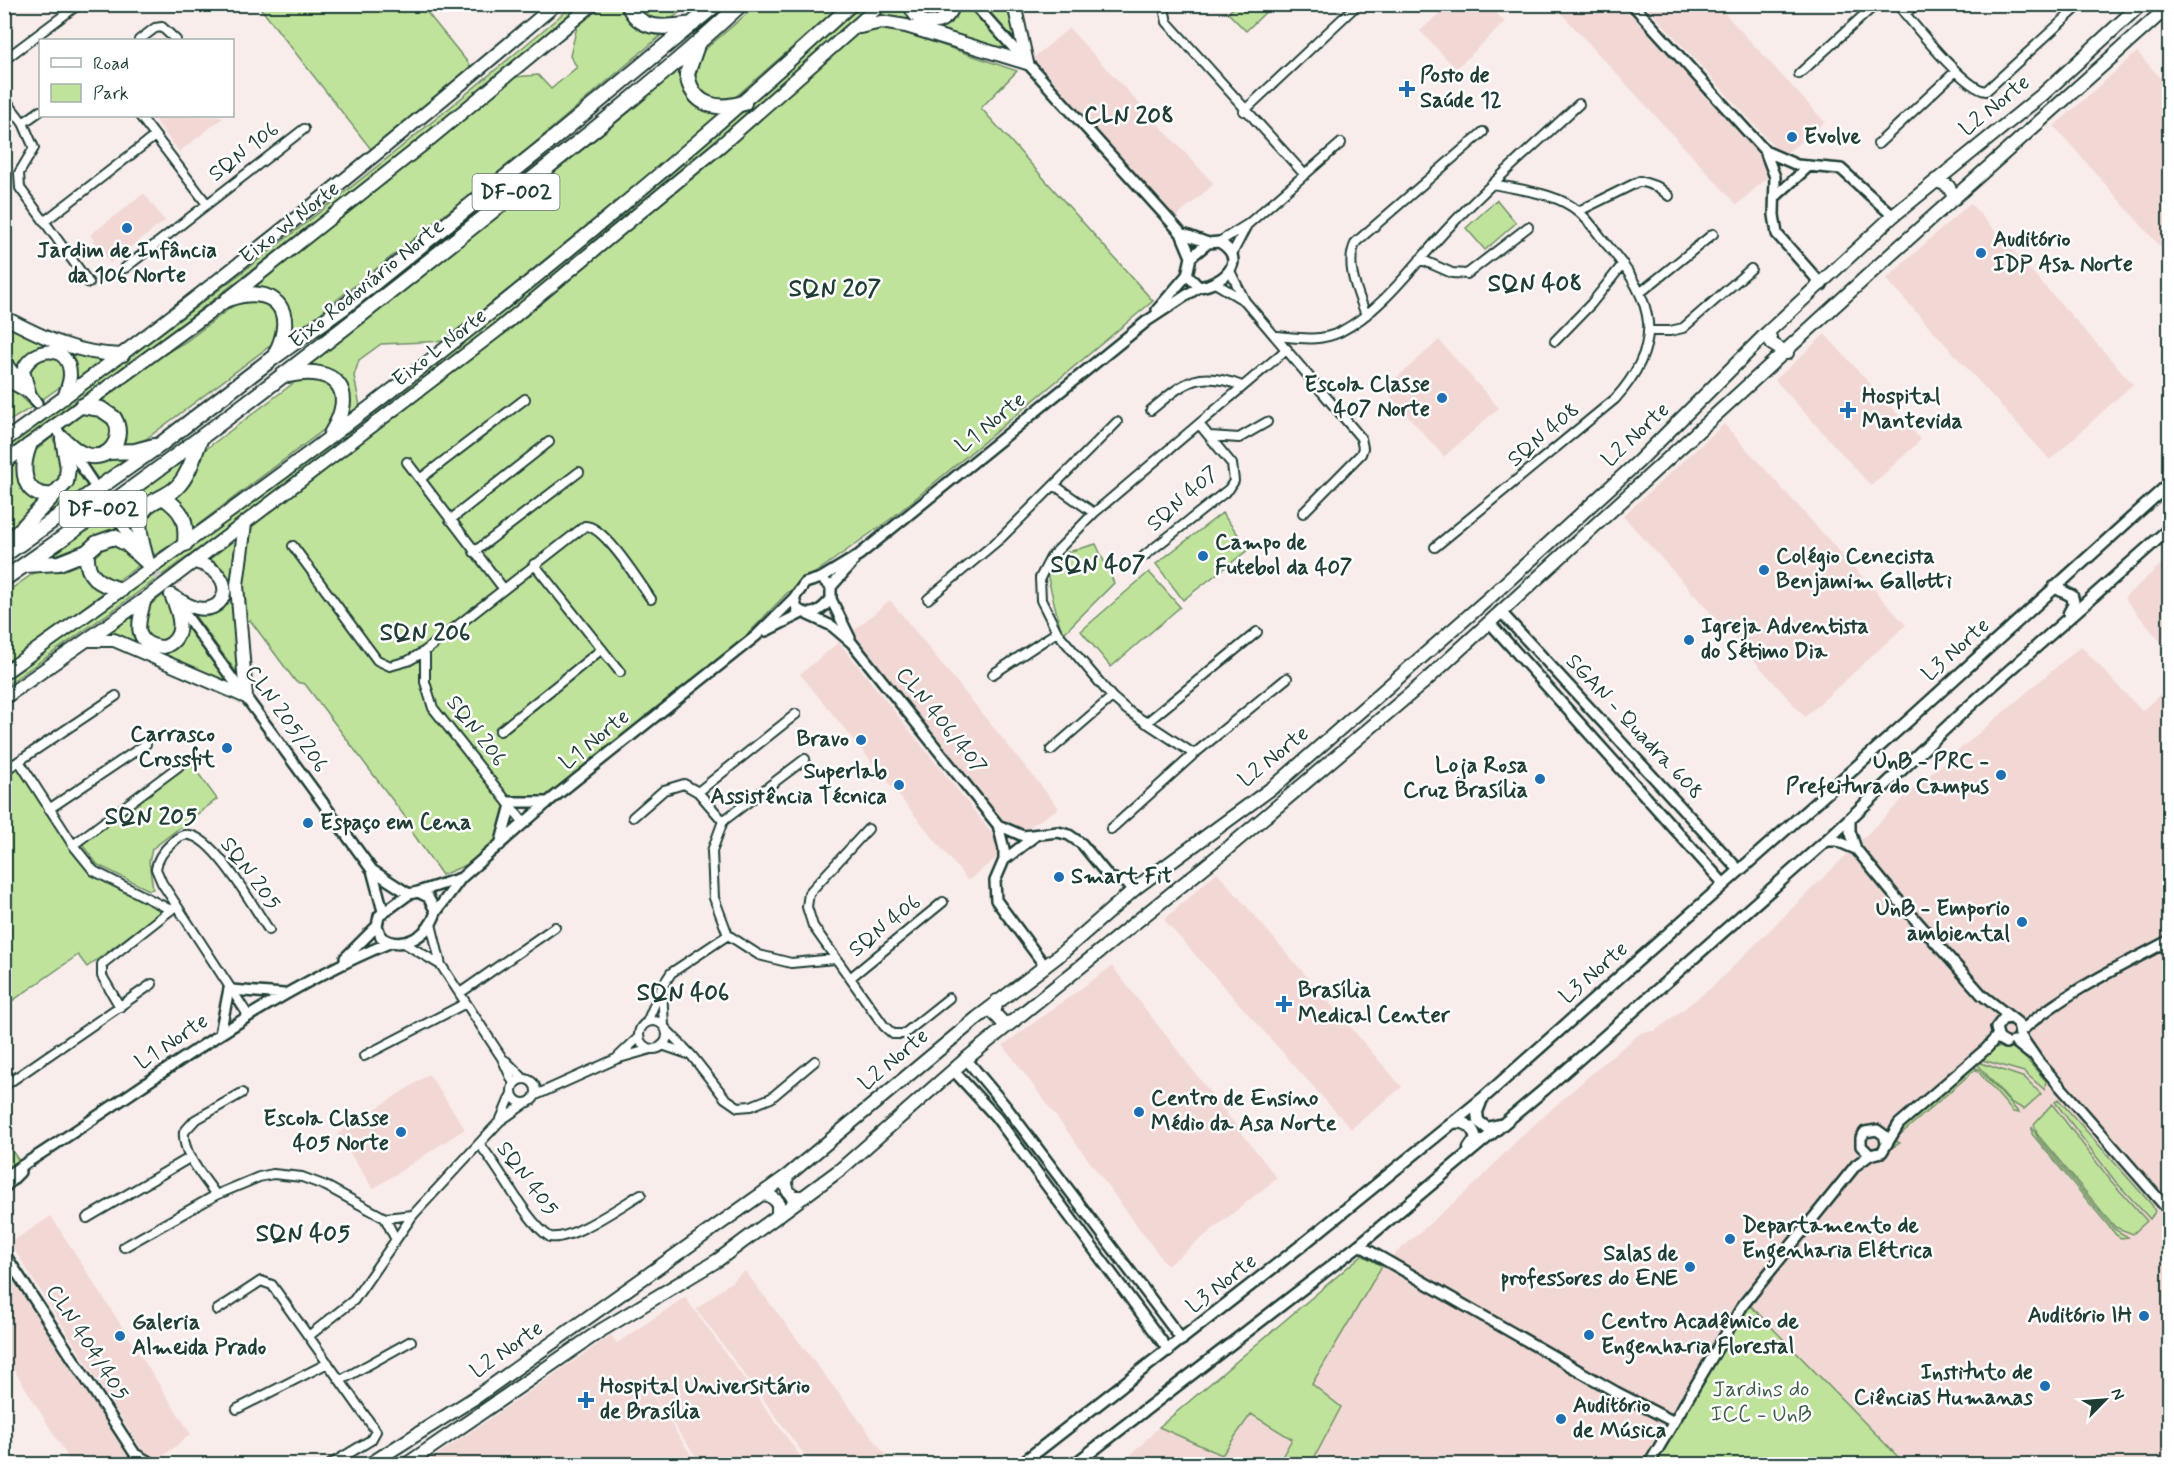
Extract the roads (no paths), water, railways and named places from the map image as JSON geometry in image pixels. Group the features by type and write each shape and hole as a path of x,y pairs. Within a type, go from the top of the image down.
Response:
{"highway":[{"path":"628,4 639,21 649,27 693,24"},
{"name":"Eixo Rodoviário Norte","path":"4,555 161,444 408,256 716,4"},
{"name":"Eixo Rodoviário Norte","path":"4,579 286,375 698,44 741,4"},
{"path":"698,44 687,74 696,94 715,107 729,108 744,104"},
{"path":"228,299 243,294 258,294 270,297 279,305 286,328 274,357"},
{"path":"286,375 308,371 323,374 338,385 343,395 343,413 331,434"},
{"path":"82,406 105,411 117,422 117,441 109,452"},
{"path":"61,435 86,456 135,451 161,444"},
{"path":"4,547 52,495 62,488 68,475 61,435"},
{"path":"147,563 140,536 139,519 145,507 182,482 200,439"},
{"path":"28,446 23,460 26,482 31,490 39,494 52,495"},
{"path":"163,497 181,511 185,518 185,544"},
{"path":"25,565 59,563 87,552 97,543 114,537 127,544 147,563"},
{"path":"87,552 87,565 94,579 105,586 121,590"}],"main road":[{"name":"Eixo W Norte","path":"8,435 123,355 415,124 556,4"},
{"name":"Eixo W Norte","path":"4,463 228,299 431,138 593,4"},
{"name":"Eixo L Norte","path":"4,673 185,544 437,356 744,104 852,4"},
{"name":"Eixo L Norte","path":"4,698 145,599 245,525 543,293 720,146 882,4"},
{"path":"910,4 914,16 920,21 933,24 949,16 954,4"},
{"path":"856,28 881,22 897,24 1027,63 1014,4"},
{"name":"L2 Norte","path":"370,1464 476,1398 787,1176 997,1001 1045,966 1137,887 1276,785 1382,693 1643,458 1768,332 1822,285 1893,216 2042,95 2141,4"},
{"name":"L2 Norte","path":"407,1464 600,1331 718,1260 841,1169 966,1059 1016,1021 1183,884 1422,684 2169,5"},
{"path":"1936,180 1948,186 1955,198"},
{"path":"4,317 62,344 95,353 123,355"},
{"path":"1768,332 1772,344 1787,353"},
{"path":"29,392 23,371 29,360 40,353 55,351 64,357 69,368 69,380 64,398"},
{"path":"4,381 11,382 29,392"},
{"name":"L3 Norte","path":"1021,1464 1169,1351 1482,1099 1909,720 2169,483"},
{"path":"84,640 114,640 246,697 237,585 245,525"},
{"path":"1076,1464 1359,1245 1456,1161 1503,1124 1826,842 2060,624 2169,528"},
{"path":"170,593 200,609 209,608 219,602 224,587 221,576 206,565 195,562"},
{"path":"2054,587 2069,593 2074,604 2060,624"},
{"path":"145,599 138,619 140,634 147,642 164,647 175,639 180,629 181,619 170,593"},
{"path":"1166,865 1172,865 1179,870 1183,884"},
{"path":"997,1001 994,1009 999,1020 1004,1024 1016,1021"},
{"path":"1482,1099 1477,1114 1481,1125 1487,1128 1503,1124"},
{"path":"1452,1122 1467,1123 1476,1138 1456,1161"},
{"path":"787,1176 786,1188 790,1194 793,1197 804,1197"},
{"path":"762,1194 769,1195 778,1202 778,1216"}],"street":[{"path":"4,60 79,4"},
{"path":"974,4 1181,233 1191,257 1187,275 1199,287 1215,284 1230,271 1233,261 1232,254 1248,224"},
{"path":"1163,4 1167,22 1244,111 1305,176"},
{"path":"1244,111 1359,4"},
{"path":"1632,4 1765,151 1785,161 1848,173 1893,216"},
{"path":"1799,74 1876,4"},
{"path":"1897,4 1956,71 1980,90 1990,88 2081,4"},
{"path":"1905,14 1916,4"},
{"path":"141,39 155,28 162,27 175,39"},
{"path":"1878,144 1956,71"},
{"path":"4,98 23,123 34,148 19,173 18,182 89,283"},
{"path":"1277,336 1305,339 1325,338 1340,332 1366,315 1493,184 1579,104"},
{"path":"23,123 39,112"},
{"name":"SQN 106","path":"141,117 207,204"},
{"name":"SQN 106","path":"124,268 304,129"},
{"path":"1366,315 1352,267 1351,251 1356,242 1483,132"},
{"path":"45,221 155,136"},
{"path":"1181,233 1208,243 1219,242 1248,224 1341,143"},
{"path":"1765,151 1774,177 1777,234 1822,285"},
{"path":"1775,197 1809,166"},
{"path":"1579,211 1636,182 1648,182 1669,196"},
{"name":"SQN 408","path":"1435,548 1615,399 1639,369 1645,356 1648,331 1641,292 1623,264 1579,211 1549,197 1493,184"},
{"path":"1420,259 1452,273 1467,274 1528,227"},
{"path":"1641,292 1713,234"},
{"path":"1219,242 1232,254"},
{"path":"1191,257 1208,243"},
{"path":"1555,341 1591,304 1623,264"},
{"path":"1648,331 1670,332 1683,328 1751,268"},
{"path":"1230,271 1245,301 1358,432 1363,448 1361,454 1303,513"},
{"name":"L1 Norte","path":"1147,321 1187,275"},
{"path":"1215,284 1245,301"},
{"name":"L1 Norte","path":"821,578 859,555 1147,321 1199,287"},
{"name":"SQN 407","path":"1194,754 1146,723 1112,697 1057,632 1041,600 1042,573 1051,557 1094,513 1287,349"},
{"path":"4,359 37,403"},
{"path":"1151,411 1185,383 1196,378 1222,378 1242,386"},
{"path":"420,479 525,399"},
{"path":"928,599 1001,538 1117,422"},
{"name":"SQN 407","path":"1210,436 1239,438 1267,422"},
{"name":"SQN 407","path":"1144,556 1231,487 1235,476 1233,467 1199,424"},
{"path":"61,435 92,482"},
{"path":"450,520 549,442"},
{"path":"407,462 503,588"},
{"path":"474,552 579,472"},
{"path":"1054,485 1094,513"},
{"path":"113,512 147,563"},
{"path":"293,546 377,660 396,667 425,651 581,528 591,526 603,534 651,599"},
{"name":"L1 Norte","path":"831,586 859,555"},
{"path":"534,564 620,672"},
{"path":"821,578 831,586 831,598 824,607 805,614 797,609 794,598 806,583 821,578"},
{"name":"CLN 205/206","path":"170,593 372,870 383,911"},
{"name":"L1 Norte","path":"436,912 461,878 548,802 756,636 794,598"},
{"name":"CLN 406/407","path":"831,598 852,643"},
{"name":"SGAN - Quadra 608","path":"1500,611 1739,870"},
{"name":"L1 Norte","path":"756,636 805,614"},
{"name":"CLN 406/407","path":"805,614 832,626 852,643 998,825"},
{"path":"1489,622 1723,883"},
{"path":"993,674 1057,632"},
{"path":"1146,723 1257,632"},
{"name":"SQN 206","path":"500,731 602,650"},
{"name":"SQN 206","path":"425,651 425,682 433,708 524,823"},
{"path":"1111,829 1194,754 1287,678"},
{"path":"4,771 116,696"},
{"path":"1051,750 1112,697"},
{"path":"698,792 796,714"},
{"path":"49,809 146,744"},
{"path":"616,1059 639,1037 642,1026 647,1022 662,987 671,974 728,935 717,910 712,873 712,851 723,821 805,759"},
{"path":"19,761 73,845 94,871 174,908 102,964 102,976 120,1007"},
{"path":"73,845 179,766"},
{"path":"633,817 672,786 684,784 698,792 723,821"},
{"path":"500,845 510,803 548,802"},
{"path":"1850,818 1856,849"},
{"path":"998,825 1013,834 1035,836 1058,832 1069,835 1082,844 1110,877 1137,887"},
{"path":"998,825 1003,841 1004,860 995,881 996,900 1045,966"},
{"name":"SQN 406","path":"868,829 809,893 807,900 813,926 884,1026 897,1035 909,1030 949,998"},
{"name":"SQN 205","path":"248,1016 174,908 162,883 156,866 171,843 178,837 188,834 196,837 215,852 269,930"},
{"path":"1004,860 1035,836"},
{"path":"1826,842 1837,841 1856,849 1940,950 1982,995 2000,1021"},
{"name":"CLN 205/206","path":"372,870 413,893"},
{"name":"L1 Norte","path":"413,893 461,878"},
{"path":"413,893 428,897 436,912 431,924 421,935 404,943 389,943 381,937 377,926 379,916 383,911 413,893"},
{"name":"SQN 406","path":"850,978 943,902"},
{"path":"431,924 441,965 502,1058 514,1084 512,1093 515,1098 526,1103 536,1095 616,1059 662,1045 692,1056"},
{"name":"L1 Norte","path":"341,963 377,926"},
{"path":"460,993 555,927"},
{"name":"SQN 406","path":"728,935 750,950 780,962 835,959"},
{"path":"1987,1048 2015,1037 2039,1015 2169,940"},
{"name":"L1 Norte","path":"4,1178 284,994 341,963 389,943"},
{"path":"404,943 441,965"},
{"path":"7,1084 152,984"},
{"path":"662,987 667,1035 662,1045"},
{"path":"220,1034 230,989 284,994"},
{"path":"1982,995 2013,1019 2015,1037 2169,1212"},
{"path":"364,1056 466,1003"},
{"path":"2000,1021 2039,1015"},
{"path":"1649,1464 1743,1305 1856,1165 1870,1155 1882,1152 1899,1124 1987,1048 1997,1035 1996,1028 2000,1021"},
{"path":"647,1022 659,1022 692,1056 725,1098 743,1107 771,1098 815,1061"},
{"path":"1997,1035 2015,1037"},
{"path":"639,1037 641,1043 651,1049"},
{"path":"502,1058 524,1079 535,1085 563,1082"},
{"path":"966,1059 1007,1108 1182,1340"},
{"path":"953,1070 996,1117 1169,1351"},
{"path":"514,1084 524,1079"},
{"path":"535,1085 536,1095"},
{"path":"216,1195 191,1157 184,1139 186,1128 242,1093"},
{"name":"SQN 405","path":"500,1121 512,1093"},
{"name":"SQN 405","path":"310,1335 354,1299 371,1279 395,1238 413,1215 500,1121 526,1103"},
{"path":"1881,1132 1899,1124"},
{"path":"1856,1165 1861,1138 1865,1132 1873,1129 1881,1132 1886,1142"},
{"name":"SQN 405","path":"480,1145 494,1161 535,1222 550,1237 561,1237 579,1229 641,1194"},
{"path":"1861,1146 1870,1155"},
{"path":"87,1218 191,1157"},
{"name":"L1 Norte","path":"4,1188 30,1162"},
{"path":"124,1247 216,1195 259,1177 292,1175 326,1186 385,1218 413,1215"},
{"path":"385,1218 395,1238"},
{"path":"1359,1245 1585,1375 1674,1422"},
{"name":"CLN 404/405","path":"4,1252 136,1459"},
{"path":"217,1310 264,1280 272,1285 310,1335 374,1425 376,1434 371,1440 331,1464"},
{"path":"341,1380 411,1341"},
{"path":"237,1409 328,1362"},
{"path":"136,1459 153,1464"}],"tunnel":[{"path":"148,563 169,592"}],"place":[{"name":"Posto de Saúde 12","path":"1407,89"},
{"name":"Evolve","path":"1792,137"},
{"name":"Jardim de Infância da 106 Norte","path":"127,228"},
{"name":"Auditório IDP Asa Norte","path":"1981,253"},
{"name":"Escola Classe 407 Norte","path":"1442,398"},
{"name":"Hospital Mantevida","path":"1848,410"},
{"name":"Campo de Futebol da 407","path":"1203,556"},
{"name":"Colégio Cenecista Benjamim Gallotti","path":"1764,570"},
{"name":"Igreja Adventista do Sétimo Dia","path":"1689,640"},
{"name":"Bravo","path":"861,740"},
{"name":"Carrasco Crossfit","path":"227,748"},
{"name":"UnB - PRC - Prefeitura do Campus","path":"2001,775"},
{"name":"Loja Rosa Cruz Brasília","path":"1540,779"},
{"name":"Superlab Assistência Técnica","path":"899,785"},
{"name":"Espaço em Cena","path":"308,823"},
{"name":"Smart Fit","path":"1059,877"},
{"name":"UnB - Emporio ambiental","path":"2022,922"},
{"name":"Brasília Medical Center","path":"1284,1004"},
{"name":"Centro de Ensino Médio da Asa Norte","path":"1139,1112"},
{"name":"Escola Classe 405 Norte","path":"401,1132"},
{"name":"Departamento de Engenharia Elétrica","path":"1730,1239"},
{"name":"Salas de professores do ENE","path":"1690,1267"},
{"name":"Auditório IH","path":"2144,1316"},
{"name":"Centro Acadêmico de Engenharia Florestal","path":"1589,1335"},
{"name":"Galeria Almeida Prado","path":"120,1336"},
{"name":"Instituto de Ciências Humanas","path":"2045,1386"},
{"name":"Hospital Universitário de Brasília","path":"586,1400"},
{"name":"Auditório de Música","path":"1561,1419"}],"district":[{"name":"CLN 208","path":"1129,116"},
{"name":"SQN 408","path":"1535,284"},
{"name":"SQN 207","path":"835,289"},
{"name":"SQN 407","path":"1098,565"},
{"name":"SQN 206","path":"425,633"},
{"name":"SQN 205","path":"151,817"},
{"name":"SQN 406","path":"683,993"},
{"name":"SQN 405","path":"303,1234"}],"park label":[{"name":"Jardins do ICC - UnB","path":"1761,1402"}]}
